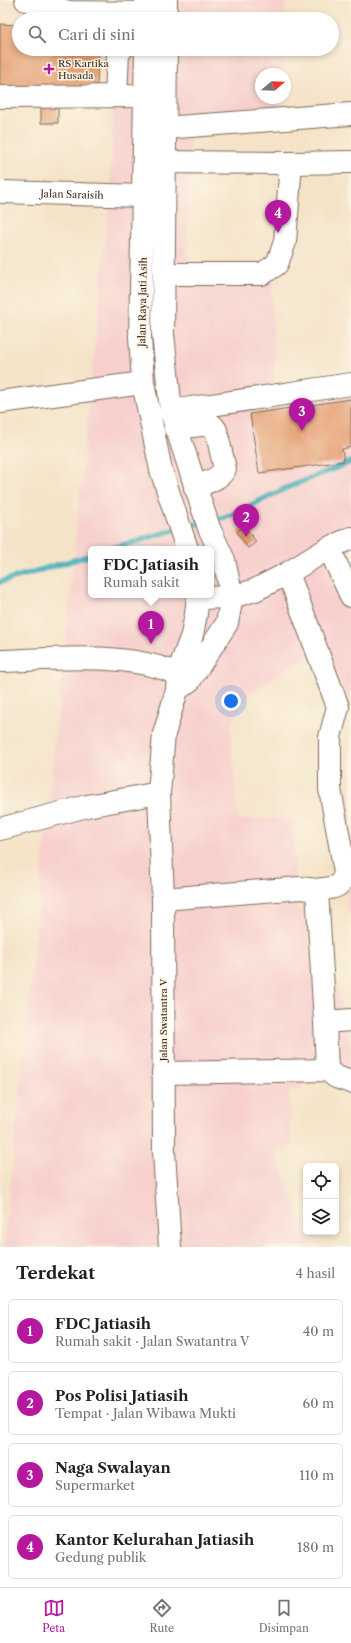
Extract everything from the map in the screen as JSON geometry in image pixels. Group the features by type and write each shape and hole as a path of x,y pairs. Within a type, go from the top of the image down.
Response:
{"main road":[{"path":"26,0 69,12 145,11"},
{"path":"166,0 166,12"},
{"path":"0,97 131,96 119,56"},
{"name":"Jalan Raya Jati Asih","path":"144,56 131,96 153,162 164,274 163,334 173,419 203,511 224,560 232,597"},
{"name":"Jalan Raya Jati Asih","path":"166,56 164,128 144,196 140,338 142,383 161,470 181,532"},
{"path":"164,128 351,114"},
{"path":"153,162 351,162"},
{"path":"164,274 262,274 277,264 285,242 292,163"},
{"name":"Jalan Saraisih","path":"0,192 144,196"},
{"path":"0,402 142,383"},
{"path":"173,419 351,384"},
{"path":"173,419 210,424 213,426 216,430 225,469 218,477 203,511 181,532"},
{"path":"232,597 256,590 288,573 329,548 351,538"},
{"path":"329,548 351,596"},
{"path":"163,899 300,888 317,890 338,886 343,882 345,872 330,789 330,737 338,707 288,573"},
{"name":"Jalan Swatantra V","path":"182,681 227,623 232,597 214,597"},
{"name":"Jalan Swatantra V","path":"170,1247 166,1192 163,1073 163,899 159,793 164,734 182,681 198,598"},
{"path":"0,661 88,657 147,664 182,681"},
{"path":"0,829 87,806 159,793"},
{"path":"317,890 327,1070"},
{"path":"325,1022 351,1020"},
{"path":"163,1073 327,1070 336,1077 351,1082"}],"shaded area":[{"path":"114,0 286,0 285,12 115,12"},
{"path":"115,56 283,56 282,68 255,68 255,104 281,104 279,124 190,131 187,283 271,278 276,401 351,390 351,705 349,705 323,642 248,696 230,726 238,820 292,818 297,911 319,910 351,1046 351,1067 289,1092 292,1145 275,1151 303,1224 303,1235 307,1235 312,1247 4,1247 110,197"},
{"path":"345,805 351,806 351,912 347,912"}],"building":[{"name":"RS Kartika Husada","path":"0,24 12,25 12,56 98,56 97,91 0,88"},
{"path":"58,99 58,123 41,123 41,107"},
{"path":"351,399 351,447 342,449 344,461 259,473 250,414"},
{"path":"245,526 256,542 248,548 237,532"}],"waterway":[{"path":"212,520 229,516 286,488 351,462"},
{"path":"185,527 204,522"},
{"path":"120,546 177,529"},
{"path":"0,582 88,556"}],"place":[{"name":"RS Kartika Husada","path":"49,69"},
{"name":"Kantor Kelurahan Jatiasih","path":"278,233"},
{"name":"Naga Swalayan","path":"302,431"},
{"name":"Pos Polisi Jatiasih","path":"246,537"},
{"name":"FDC Jatiasih","path":"151,644"}]}
